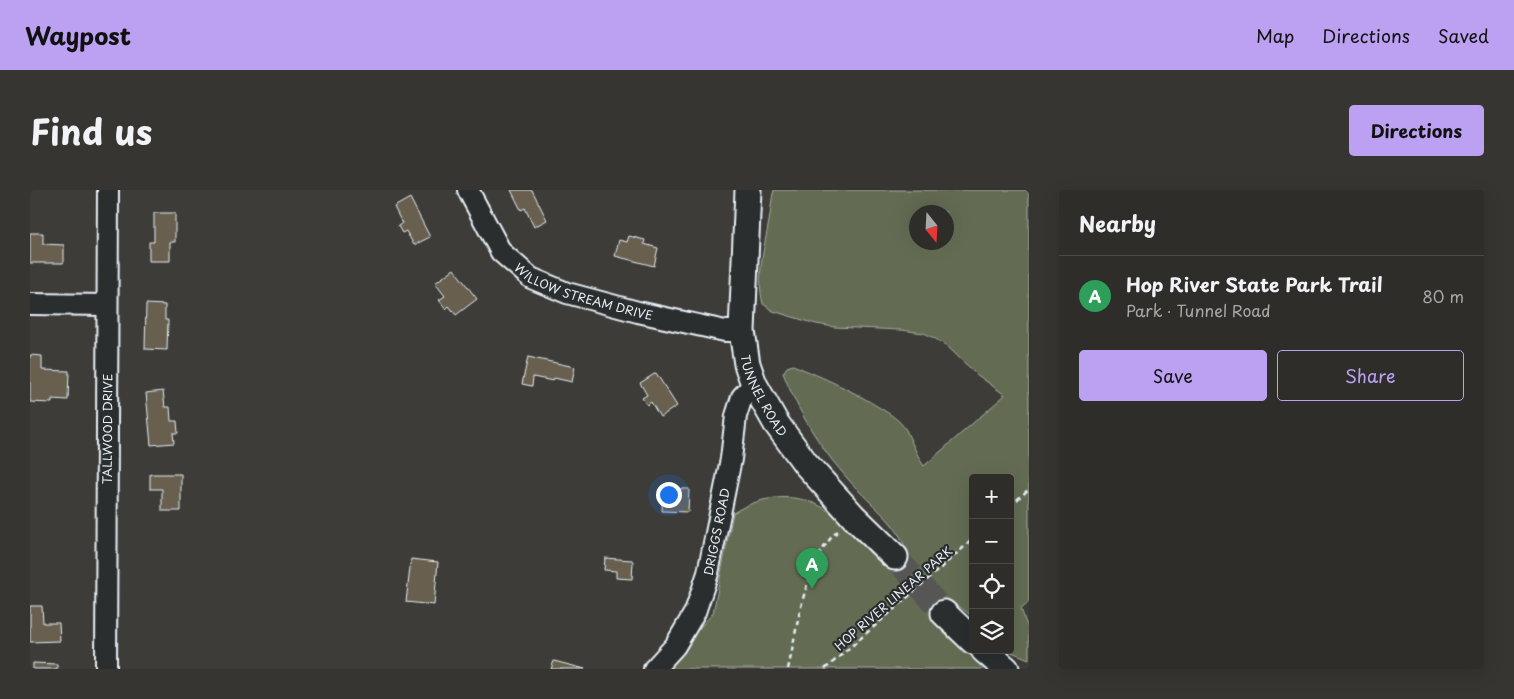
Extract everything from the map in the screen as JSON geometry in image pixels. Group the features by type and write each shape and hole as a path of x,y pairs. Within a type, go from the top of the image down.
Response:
{"main road":[{"name":"TUNNEL ROAD","path":"748,190 742,331 747,364 754,384 776,423 806,464 847,510 895,557"},
{"path":"944,613 969,637"},
{"path":"989,654 1006,669"}],"street":[{"name":"TALLWOOD DRIVE","path":"106,669 108,190"},
{"name":"WILLOW STREAM DRIVE","path":"468,190 501,252 531,278 567,293 638,312 725,332 742,331"},
{"path":"30,304 107,305"},
{"name":"DRIGGS ROAD","path":"654,669 675,646 695,612 708,573 731,459 736,416 742,397 754,384"}],"path":[{"path":"1014,503 1029,490"},
{"path":"788,669 807,584 816,559 830,538 842,528"},
{"name":"HOP RIVER LINEAR PARK","path":"825,669 969,544"}],"green space":[{"path":"774,190 1029,190 1029,602 1021,608 1029,629 1029,659 1014,653 1014,474 969,474 969,614 960,607 951,604 958,643 988,669 663,669 713,613 733,513 745,507 769,499 794,498 806,501 818,505 835,516 882,565 891,567 906,555 901,537 889,521 842,472 811,429 783,373 787,367 793,365 827,380 891,415 906,430 924,466 1005,395 976,374 947,346 924,333 816,324 773,311 763,304 760,283 763,252"}],"building":[{"path":"511,190 532,190 547,220 534,227 525,208 521,210"},
{"path":"410,198 430,237 414,245 406,231 402,233 398,226 402,223 394,207"},
{"path":"154,213 175,213 175,242 170,242 170,261 149,261 149,242 154,242"},
{"path":"30,233 43,233 43,244 64,245 64,262 30,263"},
{"path":"629,236 645,240 644,244 658,248 654,266 615,256 619,240 627,242"},
{"path":"454,269 477,299 456,315 449,306 446,309 439,300 445,296 435,283"},
{"path":"146,304 165,305 165,320 168,320 167,350 145,349"},
{"path":"30,355 42,356 42,370 69,371 68,400 52,399 52,403 30,402"},
{"path":"528,357 575,367 572,382 554,378 553,381 533,377 532,386 522,384"},
{"path":"656,373 677,406 660,417 651,402 647,405 642,398 647,395 640,383"},
{"path":"163,391 165,407 170,407 171,421 177,421 178,433 173,433 174,443 151,445 146,393"},
{"path":"150,474 181,474 181,511 162,511 162,489 150,489"},
{"path":"663,488 689,489 688,512 662,511"},
{"path":"605,558 632,560 632,579 616,578 616,571 604,570"},
{"path":"411,559 438,562 434,605 406,602"},
{"path":"30,606 42,606 43,623 59,623 60,641 30,642"},
{"path":"554,661 585,669 551,669"},
{"path":"33,663 57,664 57,669 33,669"}],"tunnel":[{"path":"895,557 944,613"}],"place":[{"name":"Hop River State Park Trail","path":"812,589"}]}
